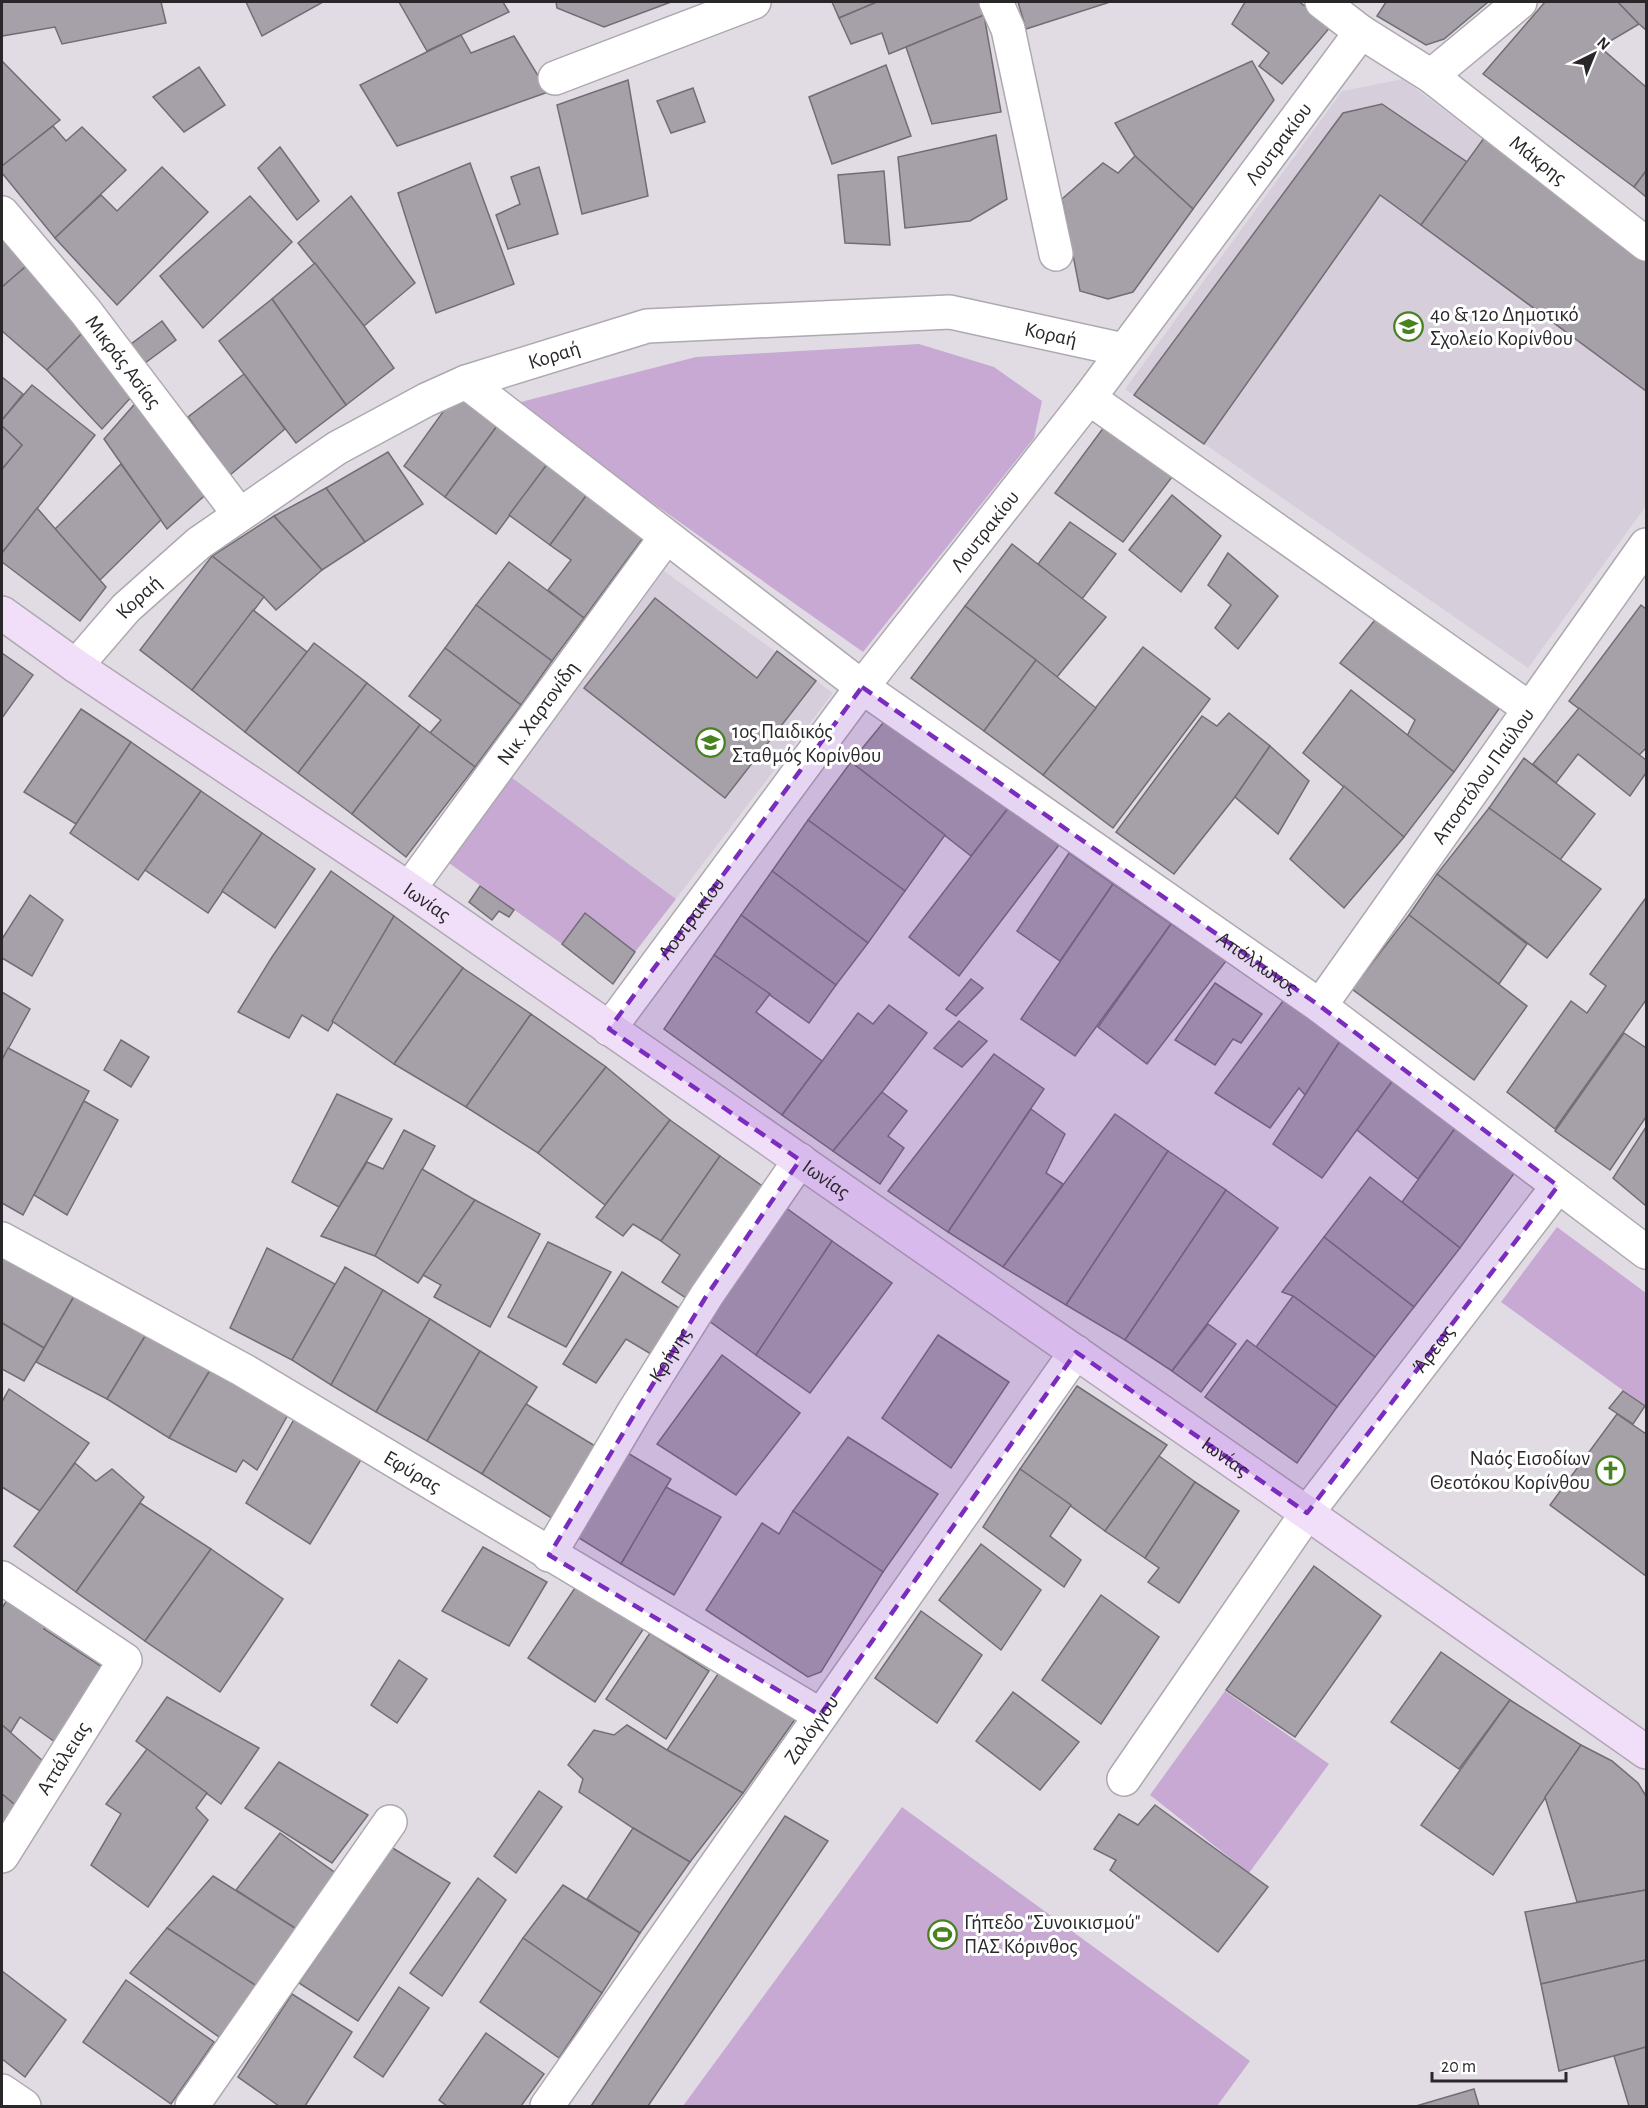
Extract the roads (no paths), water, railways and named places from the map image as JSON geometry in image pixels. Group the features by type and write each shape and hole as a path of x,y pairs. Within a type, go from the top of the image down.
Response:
{"street":[{"path":"555,78 754,2"},
{"name":"Μάκρης","path":"1322,2 1361,32 1431,75 1647,244"},
{"path":"1431,75 1520,2"},
{"path":"1002,15 1056,254"},
{"name":"Λουτρακίου","path":"609,1029 862,687 1089,398 1361,32"},
{"name":"Μικράς Ασίας","path":"2,213 86,312 239,514"},
{"name":"Κοραή","path":"76,666 126,608 199,543 337,448 426,400 466,382 647,326 950,312 1124,350"},
{"name":"Απόλλωνος","path":"466,382 862,687 1320,1006 1647,1252"},
{"path":"1089,398 1530,709"},
{"name":"Νικ. Χαρτονίδη","path":"409,889 666,537"},
{"name":"Αποστόλου Παύλου","path":"1320,1006 1647,544"},
{"name":"Ιωνίας","path":"2,613 76,666 409,889 1647,1752"},
{"name":"Κρήνης","path":"549,1555 635,1410 707,1295 800,1161"},
{"name":"Άρεως","path":"1124,1779 1307,1513 1558,1186"},
{"name":"Εφύρας","path":"2,1239 243,1370 820,1715"},
{"name":"Ζαλόγγου","path":"547,2106 1076,1352"},
{"name":"Αττάλειας","path":"2,1578 125,1660 2,1856"},
{"path":"192,2106 390,1822"},
{"path":"2,2091 24,2106"}],"place":[{"name":"4ο & 12ο Δημοτικό Σχολείο Κορίνθου","path":"1409,326"},
{"name":"1ος Παιδικός Σταθμός Κορίνθου","path":"711,743"},
{"name":"Ναός Εισοδίων Θεοτόκου Κορίνθου","path":"1611,1470"},
{"name":"Γήπεδο \"Συνοικισμού\" ΠΑΣ Κόρινθος","path":"943,1934"}]}
